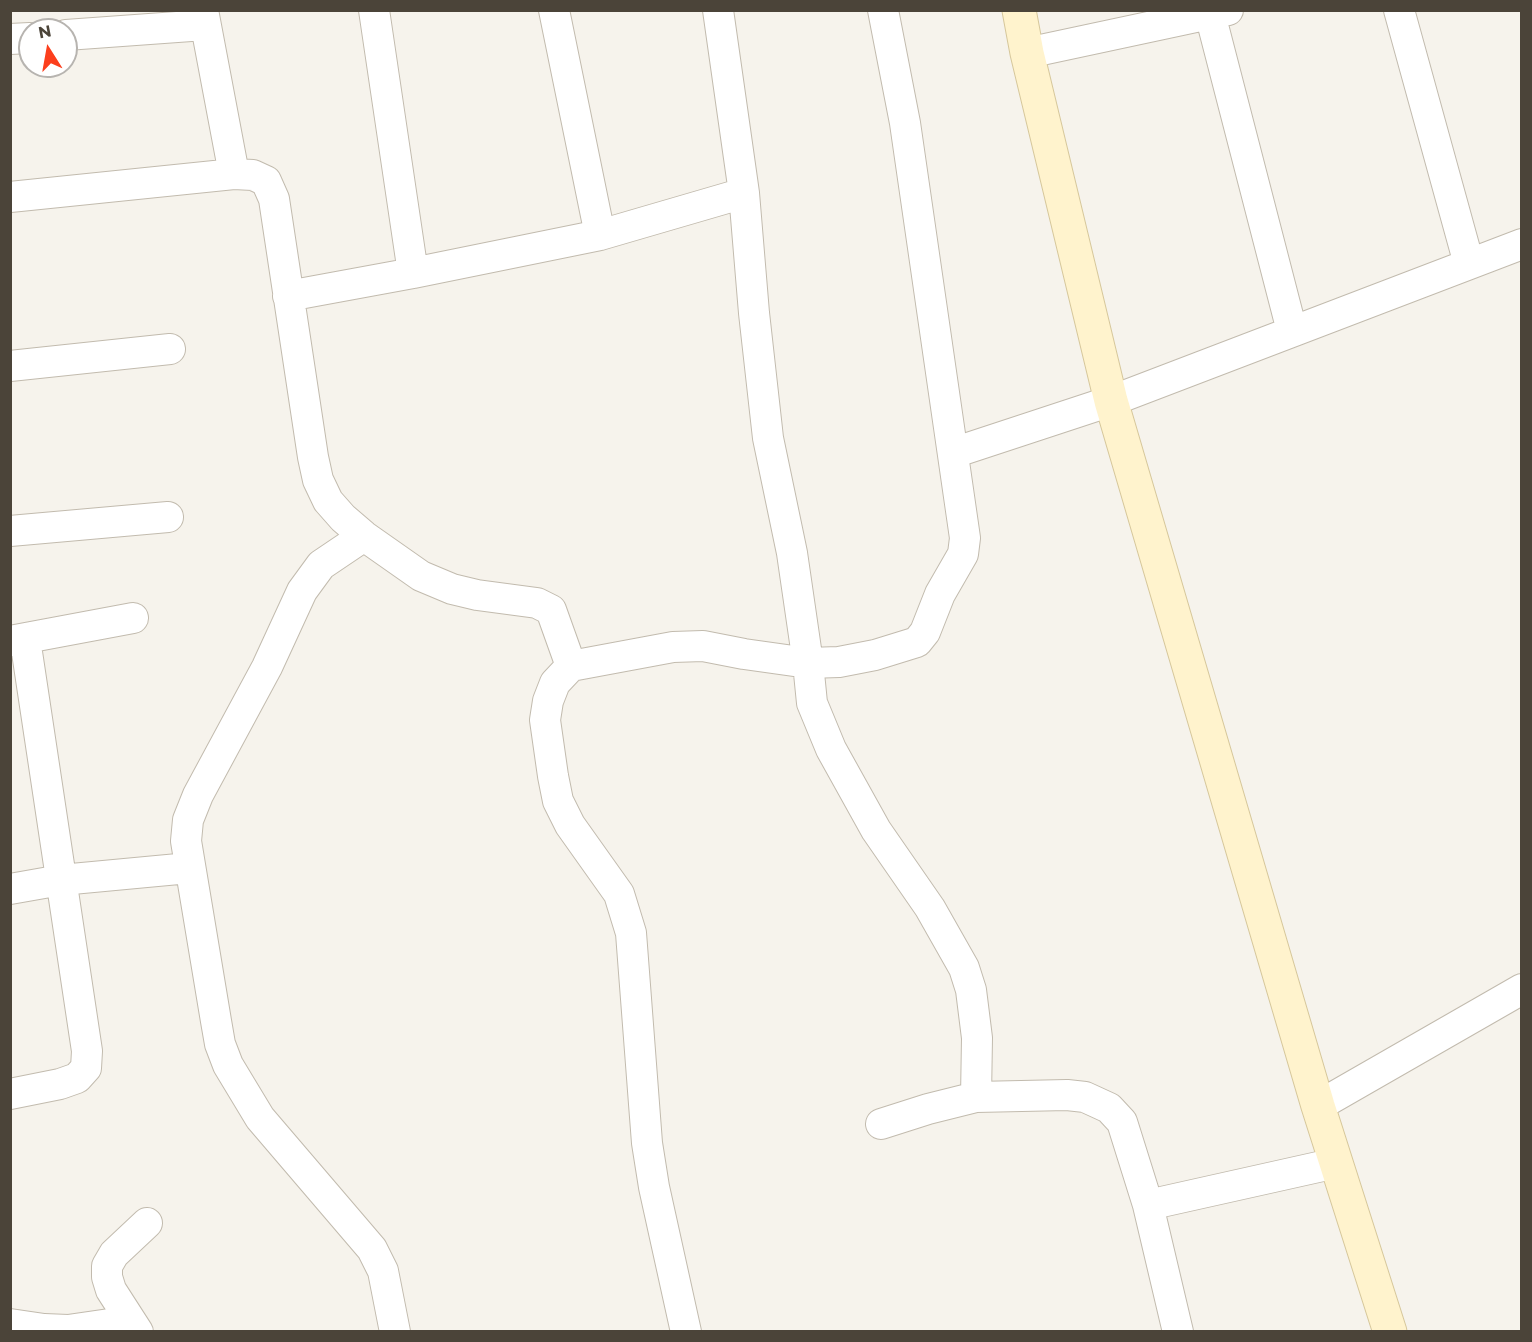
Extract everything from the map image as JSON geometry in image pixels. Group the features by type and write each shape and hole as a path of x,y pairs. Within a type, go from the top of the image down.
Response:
{"main road":[{"path":"1018,10 1111,401 1317,1106 1390,1332"}],"street":[{"path":"374,10 413,273"},
{"path":"554,10 600,235"},
{"path":"718,10 744,193 768,438 792,553 812,703 831,749 876,830 930,908 964,968 971,990 977,1038 976,1097"},
{"path":"686,1332 654,1187 647,1143 631,933 619,894 570,825 558,801 546,720 548,701 555,682 571,666 673,646 703,646 808,663 839,662 875,655 917,642 925,632 940,594 963,554 965,538 963,519 905,123 883,10"},
{"path":"1398,10 1469,264"},
{"path":"1027,53 1216,12 1292,331"},
{"path":"78,34 204,18 234,174"},
{"path":"10,197 234,174 253,175 266,181 274,199 318,480 328,501 364,537 421,576 452,589 477,595 537,603 551,610 571,666"},
{"path":"288,296 600,235 744,193"},
{"path":"953,453 1111,401 1521,244"},
{"path":"10,366 170,349"},
{"path":"10,531 168,517"},
{"path":"364,537 321,565 302,591 267,667 198,795 188,820 186,841 220,1044 228,1065 260,1118 372,1249 383,1271 395,1332"},
{"path":"10,1094 60,1084 77,1078 86,1068 87,1051 62,880 18,640 133,618"},
{"path":"10,889 62,880 189,868"},
{"path":"1317,1106 1521,989"},
{"path":"880,1124 976,1097 1067,1095 1085,1097 1109,1107 1122,1122 1148,1205 1178,1332"},
{"path":"1148,1205 1336,1163"},
{"path":"10,1324 69,1330 134,1326 111,1290 107,1277 107,1266 114,1254 147,1223"}]}
